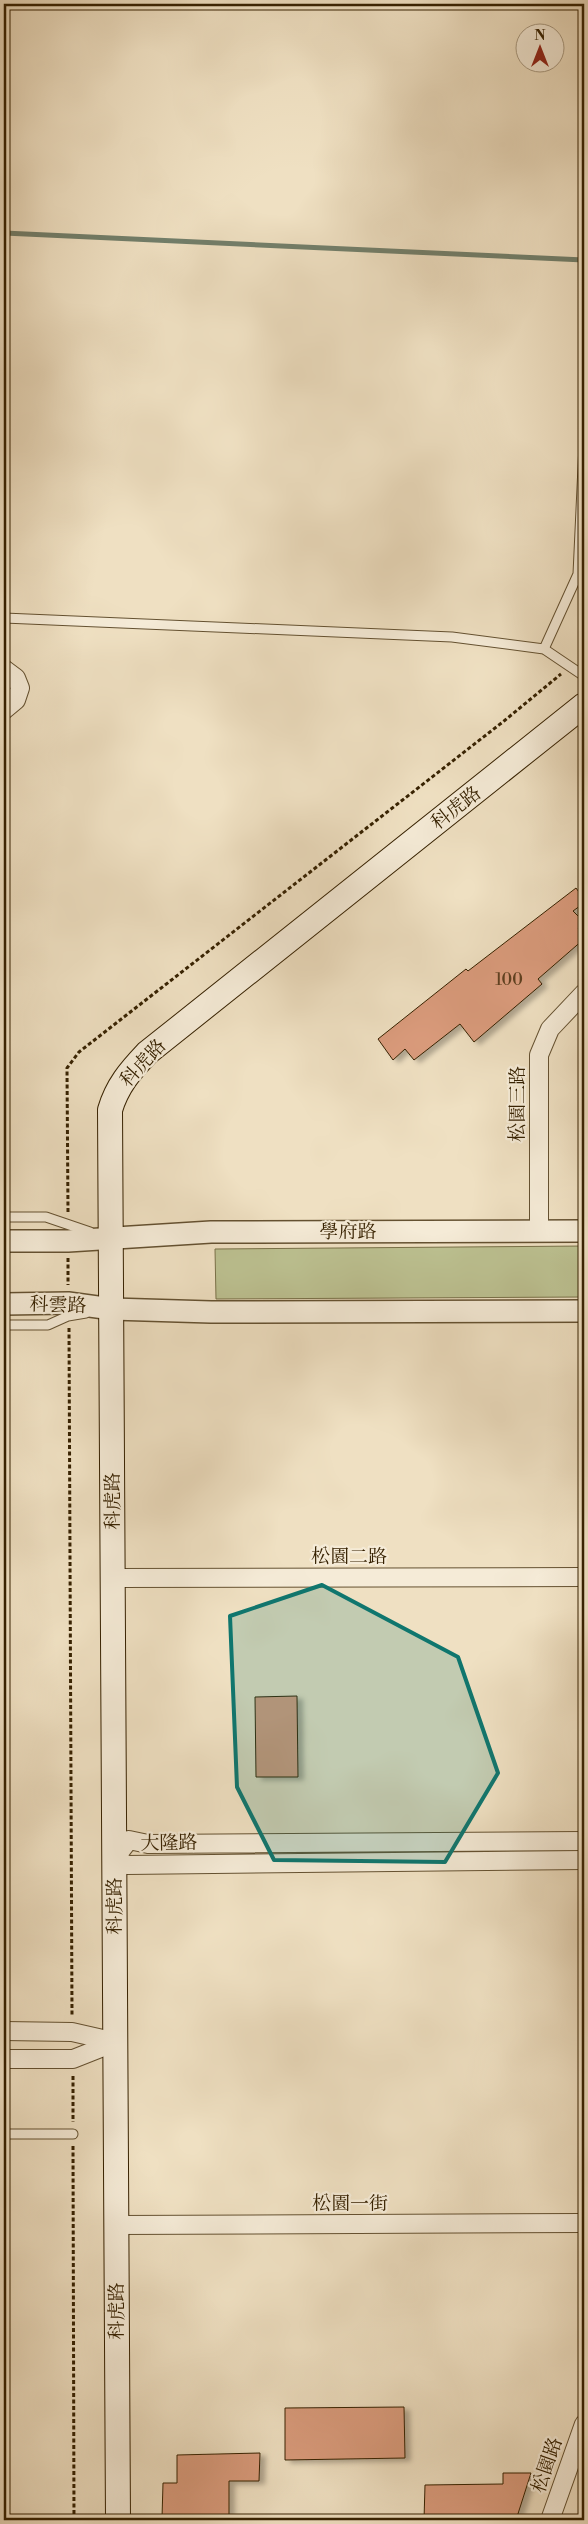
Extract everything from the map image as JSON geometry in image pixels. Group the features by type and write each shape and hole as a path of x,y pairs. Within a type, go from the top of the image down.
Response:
{"main road":[{"name":"科虎路","path":"118,2520 110,1110 115,1094 126,1075 147,1053 584,705"}],"street":[{"path":"4,670 9,671 16,678 20,688 16,700 4,710"},
{"name":"松園三路","path":"539,1231 539,1055 550,1029 584,993"},
{"name":"學府路","path":"112,1238 210,1232 584,1231"},
{"path":"4,1241 68,1234 112,1238"},
{"name":"科雲路","path":"4,1304 68,1309 112,1308"},
{"path":"112,1308 211,1312 584,1311"},
{"name":"松園二路","path":"114,1578 584,1577"},
{"name":"大隆路","path":"584,1840 148,1844 129,1840 115,1858 127,1865 584,1860"},
{"path":"4,2032 72,2032 116,2042"},
{"path":"4,2059 72,2059 116,2042"},
{"name":"松園一街","path":"116,2225 584,2223"},
{"name":"松園路","path":"550,2520 584,2424"}],"lane":[{"path":"544,649 578,574 584,445"},
{"path":"4,618 452,637 544,649 584,676"},
{"path":"4,1218 46,1217 68,1234"},
{"path":"4,1325 48,1325 68,1309"},
{"path":"4,2134 73,2134"}],"path":[{"path":"72,2032 67,1068 79,1052 504,721 569,666"},
{"path":"72,2059 74,2520"}],"highlighted area":[{"path":"322,1585 458,1657 498,1773 445,1862 274,1860 237,1787 230,1616"}],"green space":[{"path":"584,1246 584,1297 216,1299 215,1249"}],"building":[{"path":"576,888 584,899 584,903 573,911 584,922 578,928 584,935 584,939 538,979 542,984 474,1042 460,1024 414,1060 405,1049 393,1060 378,1039 466,969 468,971"},
{"path":"297,1696 298,1777 256,1777 255,1697"},
{"path":"404,2407 405,2458 285,2460 285,2408"},
{"path":"260,2453 259,2481 229,2481 229,2518 162,2518 163,2483 177,2483 177,2455"},
{"path":"503,2473 531,2473 516,2520 424,2520 425,2485 503,2484"}],"waterway":[{"path":"4,233 584,260"}]}
